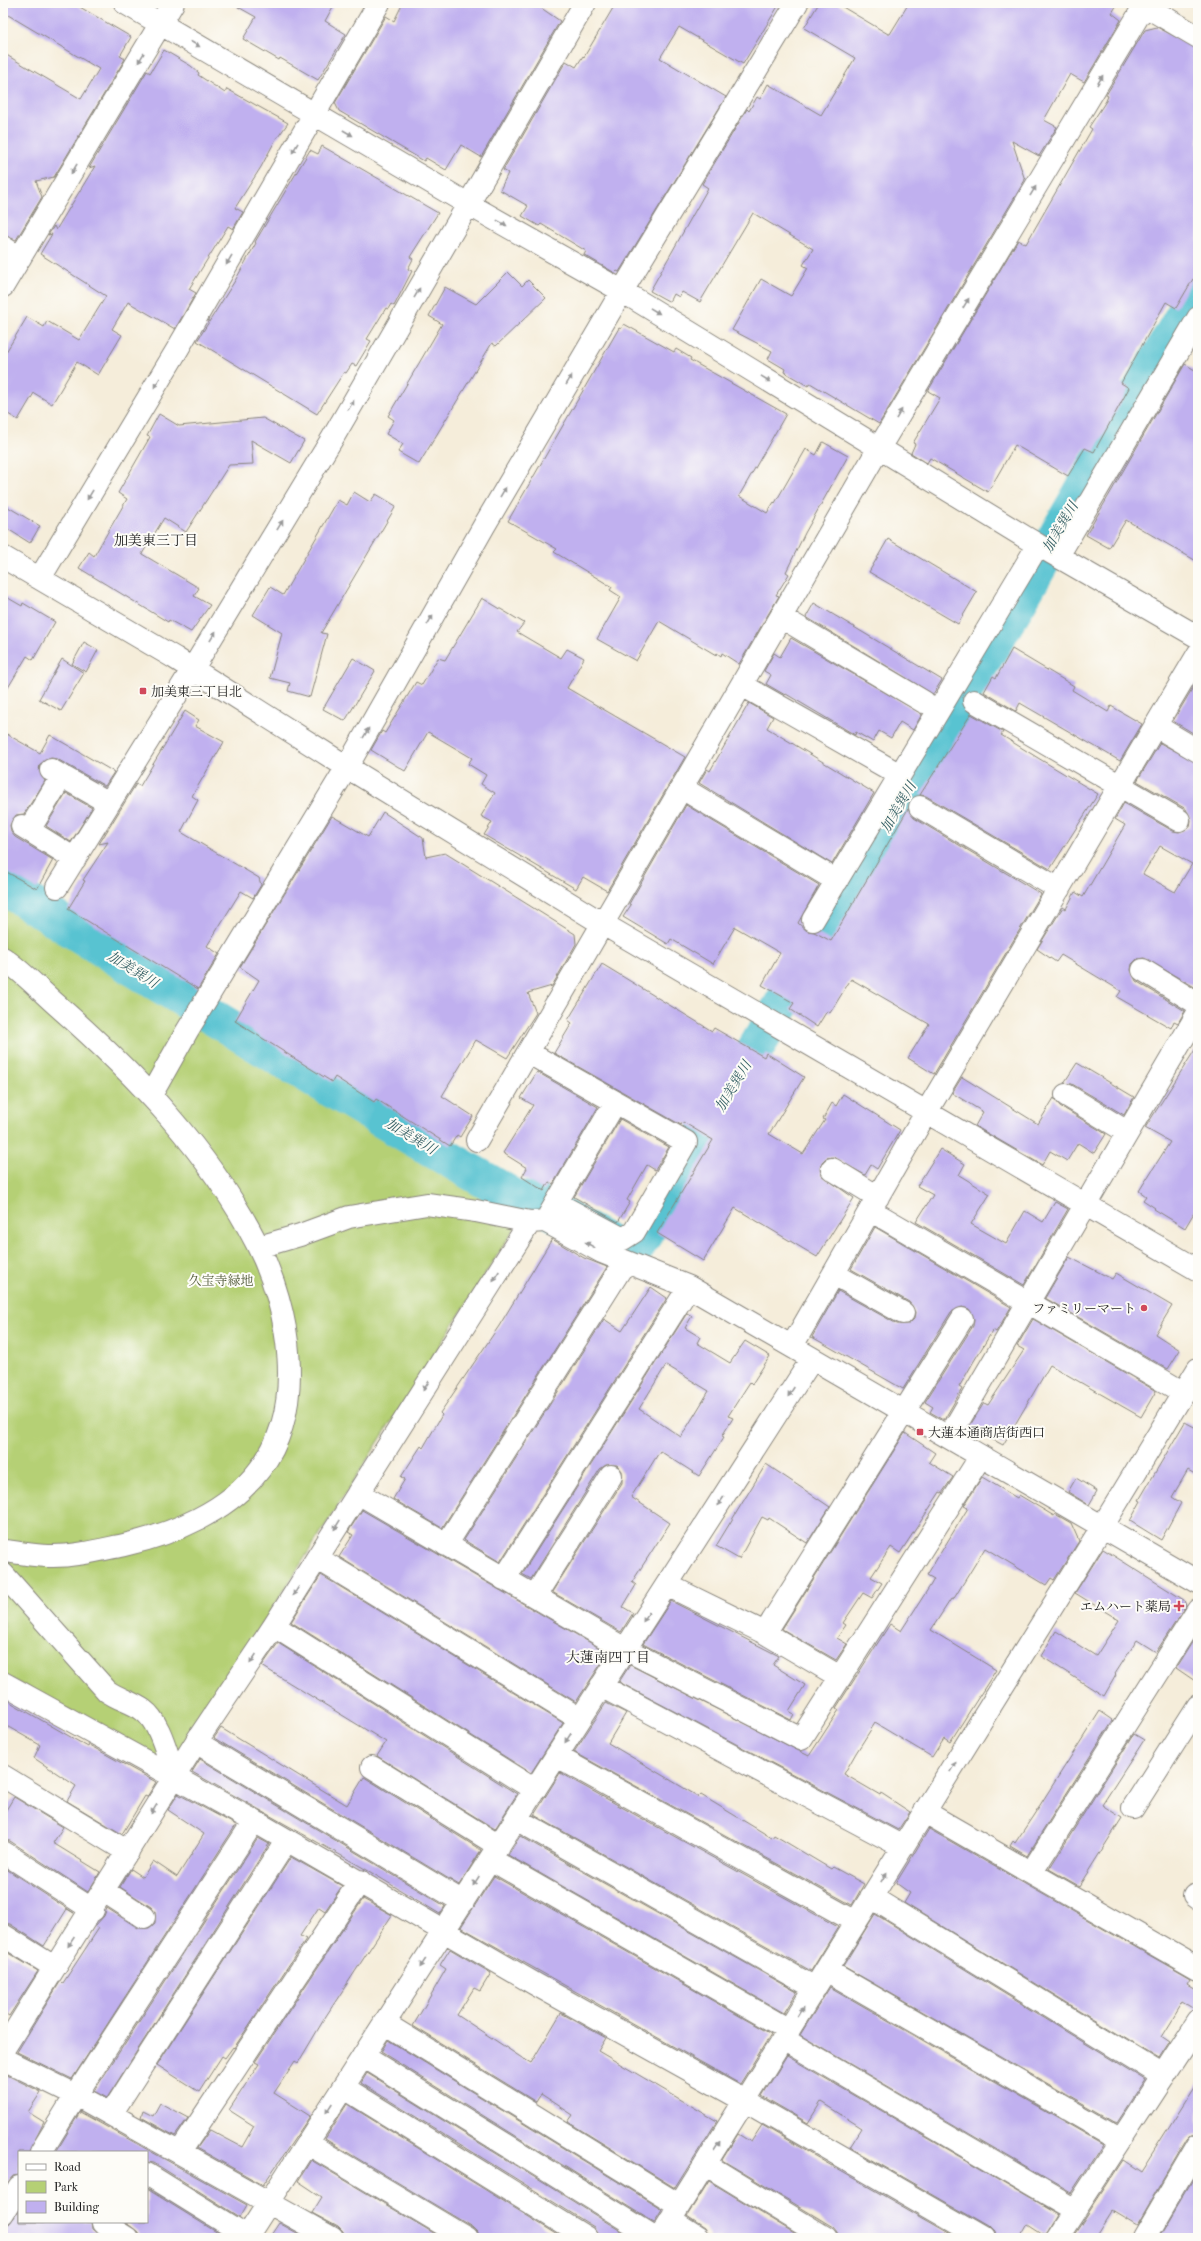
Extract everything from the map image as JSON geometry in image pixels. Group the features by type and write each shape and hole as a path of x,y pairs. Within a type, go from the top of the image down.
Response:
{"street":[{"path":"125,3 468,204 622,290 1048,551 1198,637"},
{"path":"3,286 11,253 161,24 173,3"},
{"path":"40,578 177,350 379,3"},
{"path":"58,886 192,670 336,432 585,3"},
{"path":"151,1095 211,991 347,767 484,526 622,290 797,3"},
{"path":"478,1140 879,448 1143,4 1198,37"},
{"path":"813,920 900,775 1048,551 1198,318"},
{"path":"3,557 192,670 603,924 1198,1270"},
{"path":"781,617 924,702"},
{"path":"792,1346 926,1112 1198,654"},
{"path":"742,685 900,775"},
{"path":"974,701 1121,785 1178,820"},
{"path":"1156,726 1198,751"},
{"path":"75,859 26,828 56,773 110,803"},
{"path":"682,788 837,881"},
{"path":"920,807 1059,889"},
{"path":"3,958 81,1026 151,1095 228,1191 258,1247 280,1304 289,1351 288,1393 280,1433 260,1470 228,1501 195,1520 154,1538 96,1550 49,1556 3,1551"},
{"path":"1143,970 1198,1004"},
{"path":"949,1437 1198,1013"},
{"path":"258,1247 300,1235 349,1217 427,1204 476,1211 544,1215 603,1230 623,1238 634,1232 686,1142 528,1053"},
{"path":"1066,1095 1127,1132"},
{"path":"3,2050 10,2021 54,1967 93,1910 196,1742 274,1626 358,1493 544,1215 615,1103"},
{"path":"832,1169 874,1203 1028,1302 1184,1393"},
{"path":"544,1215 625,1262 689,1287 1198,1582"},
{"path":"446,1545 625,1262"},
{"path":"834,1274 903,1313"},
{"path":"504,1579 689,1287"},
{"path":"765,1633 903,1410 962,1319"},
{"path":"148,2175 251,2236 269,2202 812,1359"},
{"path":"666,2225 925,1812 1198,1369"},
{"path":"358,1493 625,1649 801,1739 980,1456"},
{"path":"535,1596 612,1476"},
{"path":"317,1558 580,1719"},
{"path":"3,1574 107,1691 117,1698 144,1710 157,1727 175,1776"},
{"path":"667,1585 765,1633 840,1677"},
{"path":"1023,1869 1198,1610"},
{"path":"274,1626 534,1790"},
{"path":"3,1683 175,1776 360,1881 535,1984 745,2101 983,2238"},
{"path":"601,1686 903,1847"},
{"path":"1133,1808 1198,1706"},
{"path":"196,1742 463,1902"},
{"path":"556,1756 856,1922"},
{"path":"372,1767 494,1852 786,2034 1075,2210"},
{"path":"3,1776 128,1852"},
{"path":"925,1812 1198,1970"},
{"path":"516,1818 815,1988"},
{"path":"42,2151 76,2095 254,1821"},
{"path":"111,2114 287,1840"},
{"path":"3,1852 93,1910"},
{"path":"180,2152 360,1881"},
{"path":"104,1891 144,1917"},
{"path":"871,1897 1163,2076"},
{"path":"3,1935 54,1967"},
{"path":"826,1970 1121,2140"},
{"path":"1057,2238 1198,2022"},
{"path":"384,2023 666,2225"},
{"path":"363,2056 666,2225 698,2238"},
{"path":"3,2059 111,2114 152,2147 180,2152 332,2238"},
{"path":"343,2087 587,2238"},
{"path":"307,2143 466,2238"},
{"path":"1144,2238 1198,2146"},
{"path":"705,2164 826,2238"},
{"path":"3,2213 18,2189"},
{"path":"100,2228 127,2238"}],"green space":[{"name":"久宝寺緑地","path":"3,891 526,1210 176,1760 151,1756 3,1674"}],"building":[{"path":"3,3 73,3 131,37 120,56 125,59 54,177 36,181 42,197 16,240 3,235 3,53 81,99 99,69 3,12"},
{"path":"231,3 335,3 325,21 346,34 318,80 243,39 256,17"},
{"path":"403,3 534,3 560,21 481,157 461,145 446,170 426,158 424,161 339,111 335,103 386,16 394,21"},
{"path":"616,3 780,3 743,64 679,27 660,58 726,97 619,272 617,271 615,273 584,255 586,251 541,224 539,226 522,216 528,206 500,190 508,173 503,170 566,61 576,67 583,56 584,57"},
{"path":"819,3 836,3 888,34 890,34 909,3 1118,3 1112,13 1121,20 1084,82 1070,74 1044,120 1057,127 1039,156 1012,141 1025,180 879,424 810,383 808,386 784,372 785,369 768,359 772,351 732,330 761,279 791,296 808,268 803,265 813,249 753,213 700,302 682,292 679,297 674,294 670,302 650,291 708,188 702,184 747,109 749,111 757,97 760,99 768,84 821,115 855,58 804,28"},
{"path":"1157,27 1198,49 1198,281 1193,279 1176,308 1166,302 1121,383 1129,388 1094,452 1085,448 1068,476 1015,445 988,492 930,458 927,463 911,453 915,444 913,443 940,398 928,391 1018,240 1026,244 1092,129 1089,127 1106,101 1108,96 1106,95 1145,30"},
{"path":"164,50 191,66 199,73 198,75 225,93 227,89 288,123 277,137 261,167 235,208 243,212 233,229 228,226 189,289 196,293 175,329 128,302 112,329 122,335 98,375 77,362 52,404 34,393 18,420 3,411 3,357 27,317 44,327 47,321 79,340 106,296 40,254 52,234 48,235 54,226 56,230 95,166 89,168 147,71 150,73"},
{"path":"322,146 438,213 410,257 413,259 408,269 412,271 394,306 391,304 388,309 386,308 367,339 371,341 356,366 352,364 346,373 344,372 317,414 197,341 236,279 256,243 255,242 310,150 318,154"},
{"path":"508,272 522,286 528,280 546,298 496,346 492,343 419,464 398,452 403,444 386,434 394,420 388,416 442,324 429,316 445,287 476,304"},
{"path":"624,324 674,352 676,349 691,358 690,360 786,414 739,496 767,513 774,502 775,503 806,449 816,455 823,442 848,456 805,533 786,572 789,574 776,595 779,596 739,664 722,653 721,656 717,653 716,655 659,621 636,661 597,639 621,597 610,590 612,587 554,552 557,549 508,521 619,328 621,329"},
{"path":"1185,364 1198,372 1198,562 1126,520 1109,548 1086,535"},
{"path":"159,414 179,426 263,418 304,441 291,463 251,440 253,464 229,465 186,532 164,518 142,554 199,588 194,596 210,605 191,632 169,620 168,622 79,568 89,552 94,556 127,499 118,493 150,437 147,436"},
{"path":"354,492 370,502 376,494 396,506 321,633 327,634 310,697 288,691 290,683 270,678 282,633 253,615 270,587 283,595 338,500 347,505"},
{"path":"3,504 40,526 30,543 3,526"},
{"path":"888,539 977,592 958,624 869,572"},
{"path":"3,595 22,606 23,603 55,622 33,660 27,656 3,696"},
{"path":"482,598 524,623 517,632 561,658 567,649 584,658 567,688 685,757 607,891 583,877 576,889 484,835 492,822 481,816 495,793 481,784 486,775 468,764 472,758 428,732 405,771 371,750 382,731 385,733 416,682 422,685 438,658 445,660"},
{"path":"814,603 942,680 933,694 806,617"},
{"path":"791,638 922,714 913,730 900,722 891,738 879,731 873,742 856,732 855,735 786,694 785,695 766,684 771,675 764,671 774,653 780,657"},
{"path":"84,642 98,650 86,672 72,664"},
{"path":"1012,649 1074,686 1072,690 1108,712 1111,706 1142,724 1120,761 1020,703 1016,711 984,692 993,676 996,678"},
{"path":"353,658 375,671 345,721 323,709"},
{"path":"62,659 84,673 61,711 39,699"},
{"path":"1198,679 1198,736 1173,721"},
{"path":"749,703 773,717 767,728 874,793 832,864 699,783 707,769 710,771"},
{"path":"185,711 199,720 195,726 224,742 192,796 198,800 181,832 259,878 261,885 253,898 241,891 207,946 219,954 198,989 68,909 85,881 83,880 108,842 99,844 136,784 140,786"},
{"path":"971,714 1003,732 1001,735 1098,794 1050,869 926,796 920,795"},
{"path":"3,732 40,753 50,735 114,772 105,786 57,759 51,758 40,764 39,770 45,781 24,814 16,815 10,825 11,832 15,837 53,860 37,889 3,870"},
{"path":"1160,743 1198,763 1198,989 1144,958 1137,959 1132,964 1131,970 1136,981 1185,1011 1178,1023 1174,1021 1171,1028 1117,997 1121,991 1061,955 1056,962 1037,949 1063,907 1066,909 1075,892 1083,897 1125,825 1115,819 1124,803 1173,831 1179,832 1190,827 1191,820 1186,809 1137,781","holes":["1160,846 1192,864 1175,892 1143,874"]},
{"path":"66,793 92,808 71,842 46,826"},
{"path":"686,805 819,885 798,923 807,931 814,932 831,941 908,809 914,818 1041,894 934,1074 908,1058 929,1024 851,979 830,1013 827,1011 817,1027 790,1009 794,1003 762,985 780,953 735,927 713,964 671,939 668,944 623,917"},
{"path":"383,812 423,838 426,857 445,853 575,934 576,944 552,986 528,993 536,1013 507,1058 476,1040 442,1096 473,1116 460,1137 457,1135 450,1146 376,1099 374,1102 335,1077 332,1082 235,1021 259,980 240,967 332,816 368,837"},
{"path":"602,964 712,1031 714,1028 764,1057 766,1053 804,1077 769,1134 803,1154 825,1120 823,1119 832,1103 836,1106 843,1094 900,1130 877,1169 871,1165 865,1175 833,1157 826,1158 822,1162 820,1168 821,1175 854,1198 817,1257 735,1208 703,1261 657,1233 713,1140 683,1122 681,1125 554,1053 572,1023 568,1020"},
{"path":"1198,1045 1198,1206 1185,1228 1154,1209 1155,1208 1143,1200 1146,1196 1139,1191 1170,1142 1145,1128"},
{"path":"1077,1063 1134,1097 1124,1115 1072,1084 1064,1083"},
{"path":"537,1072 598,1107 553,1184 549,1182 544,1191 522,1177 527,1168 503,1153 533,1105 521,1098"},
{"path":"962,1077 1038,1124 1054,1098 1060,1106 1106,1134 1094,1153 1078,1143 1067,1161 1050,1151 1042,1165 975,1126 983,1112 952,1093"},
{"path":"620,1119 669,1147 655,1170 647,1165 627,1200 630,1202 618,1222 574,1197"},
{"path":"940,1149 965,1164 959,1175 990,1194 971,1224 1006,1244 1025,1211 1043,1222 1055,1202 1068,1209 1024,1285 916,1222 933,1195 917,1186"},
{"path":"875,1227 1011,1307 996,1332 993,1330 974,1361 959,1387 962,1389 944,1420 930,1412 933,1407 925,1402 973,1326 974,1319 969,1309 962,1307 951,1312 903,1389 812,1337 838,1291 897,1324 909,1324 914,1319 915,1312 909,1302 851,1269"},
{"path":"552,1239 584,1258 607,1267 442,1528 393,1499 405,1479 401,1477 421,1446 423,1448 442,1415 440,1413 499,1326"},
{"path":"1069,1257 1112,1279 1116,1273 1172,1306 1155,1334 1180,1350 1168,1369 1045,1298"},
{"path":"651,1287 667,1298 500,1562 464,1540 604,1319 622,1331"},
{"path":"687,1313 692,1316 685,1328 700,1337 697,1343 730,1363 745,1341 770,1356 752,1384 750,1382 728,1416 733,1418 722,1436 724,1437 699,1476 660,1451 631,1497 670,1523 632,1582 636,1585 623,1607 633,1613 621,1632 552,1592 622,1483 622,1471 617,1465 606,1465 600,1469 531,1579 522,1574","holes":["666,1365 709,1391 681,1437 639,1409"]},
{"path":"1033,1319 1156,1391 1141,1417 1050,1365 1003,1445 969,1427 984,1403 988,1405 1024,1350 1017,1346"},
{"path":"1185,1422 1198,1429 1198,1476 1188,1470 1172,1497 1181,1503 1161,1540 1130,1521 1141,1501 1139,1500"},
{"path":"905,1433 935,1453 929,1462 953,1477 942,1493 940,1492 900,1553 891,1547 871,1577 882,1583 872,1598 863,1593 843,1623 846,1625 837,1638 847,1644 836,1660 782,1629"},
{"path":"766,1464 830,1507 807,1543 769,1518 768,1520 762,1517 739,1559 716,1546"},
{"path":"982,1477 1017,1498 1019,1495 1054,1516 1055,1514 1071,1523 1079,1541 1054,1580 1051,1578 1046,1585 985,1548 953,1600 951,1599 931,1630 996,1670 950,1742 944,1738 932,1757 875,1723 856,1753 844,1774 880,1795 881,1793 910,1812 898,1830 619,1682 630,1665 809,1756 839,1710 836,1708 890,1624 901,1631 930,1586 934,1579 927,1575 968,1508 964,1506"},
{"path":"1076,1478 1097,1491 1089,1505 1068,1492"},
{"path":"362,1510 608,1653 576,1702 339,1557 353,1535 348,1532"},
{"path":"1103,1549 1184,1600 1186,1606 1156,1652 1137,1640 1115,1674 1116,1675 1104,1696 1041,1656 1056,1631 1096,1656 1119,1620 1075,1593"},
{"path":"321,1575 563,1723 531,1773 291,1622"},
{"path":"671,1601 779,1656 773,1665 805,1685 789,1711 794,1714 791,1720 643,1644"},
{"path":"1196,1636 1198,1642 1198,1683 1176,1668"},
{"path":"278,1643 517,1794 495,1829 377,1756 386,1742 262,1666"},
{"path":"3,1698 88,1747 89,1745 156,1782 147,1797 145,1796 122,1834 67,1801 76,1786 34,1758 40,1745 3,1724"},
{"path":"606,1703 626,1713 608,1743 699,1797 701,1795 772,1838 774,1835 831,1869 833,1867 864,1884 852,1905 574,1752"},
{"path":"1100,1711 1113,1720 1027,1856 1010,1846 1013,1841 1015,1843 1033,1816"},
{"path":"221,1728 347,1805 364,1777 481,1850 459,1885 214,1738"},
{"path":"1134,1734 1144,1740 1102,1805 1122,1818 1079,1886 1049,1869"},
{"path":"200,1759 445,1906 440,1914 367,1870 192,1772"},
{"path":"560,1773 838,1927 811,1971 534,1815"},
{"path":"178,1794 236,1825 72,2079 17,2052 60,1982 63,1983 99,1928 95,1926 104,1916 107,1908 138,1928 149,1928 155,1923 155,1912 151,1907 120,1887 131,1869 143,1877 153,1861 177,1877 204,1834 168,1810"},
{"path":"14,1797 63,1827 53,1843 100,1872 88,1892 10,1841 3,1840 3,1815"},
{"path":"929,1829 1191,1979 1188,1984 1198,1990 1198,2010 1195,2010 1182,2002 1161,2036 1170,2042 1159,2059 904,1903 910,1893 896,1883"},
{"path":"520,1836 797,1992 784,2013 508,1855"},
{"path":"258,1838 269,1844 107,2098 94,2091"},
{"path":"291,1857 342,1886 325,1911 319,1907 300,1936 306,1939 234,2048 233,2047 225,2058 222,2056 199,2092 157,2065"},
{"path":"3,1867 74,1913 67,1909 44,1946 10,1924 3,1923"},
{"path":"494,1876 771,2034 740,2084 461,1927"},
{"path":"363,1899 392,1915 326,2016 298,2063 295,2061 274,2093 310,2116 263,2185 197,2148 210,2130 242,2147 254,2126 229,2110 259,2064 255,2062"},
{"path":"875,1914 1145,2080 1117,2123 843,1966"},
{"path":"450,1949 491,1973 480,1991 474,1988 457,2015 522,2058 531,2063 561,2013 606,2038 598,2051 717,2121 675,2188 568,2122 573,2115 541,2094 536,2102 413,2026 446,1969 440,1965"},
{"path":"3,1950 38,1971 9,2016 3,2012"},
{"path":"830,1987 1103,2144 1071,2193 800,2035"},
{"path":"388,2040 662,2209 654,2222 381,2052"},
{"path":"787,2056 1058,2214 1045,2235 1028,2224 1020,2238 995,2238 994,2232 989,2227 850,2147 862,2128 821,2102 808,2123 762,2096"},
{"path":"3,2073 41,2092 28,2112 44,2122 30,2151 18,2151 18,2175 13,2176 3,2189"},
{"path":"367,2073 632,2238 599,2238 594,2227 361,2083"},
{"path":"1198,2082 1198,2134 1192,2135 1187,2140 1137,2226 1112,2211 1095,2238 1072,2238 1123,2160 1141,2172"},
{"path":"160,2103 188,2118 175,2136 141,2117 143,2111 153,2116"},
{"path":"347,2104 563,2238 478,2238 477,2232 472,2227 325,2139"},
{"path":"80,2112 247,2205 240,2217 154,2163 148,2162 148,2151 57,2151"},
{"path":"762,2125 956,2237 838,2238 837,2232 833,2227 722,2160 738,2134 751,2142"},
{"path":"311,2160 442,2238 344,2238 343,2232 338,2227 312,2213 322,2197 298,2181"},
{"path":"1198,2171 1198,2238 1158,2238"},
{"path":"709,2181 799,2236 798,2238 710,2238 705,2228 687,2216"},
{"path":"148,2190 226,2238 139,2238 138,2232 126,2223 148,2223"},
{"path":"18,2212 18,2223 91,2223 92,2229 103,2238 3,2238 3,2225 9,2224"},
{"path":"279,2223 306,2238 269,2238"}],"waterway":[{"name":"加美巽川","path":"3,886 258,1045 516,1198 537,1203 625,1252 636,1248 808,961 928,751 1019,601 1198,290"}],"place":[{"name":"加美東三丁目北","path":"143,691"},
{"name":"ファミリーマート","path":"1144,1308"},
{"name":"大蓮本通商店街西口","path":"920,1432"},
{"name":"エムハート薬局","path":"1179,1606"}],"district":[{"name":"加美東三丁目","path":"156,540"},
{"name":"大蓮南四丁目","path":"608,1657"}]}
